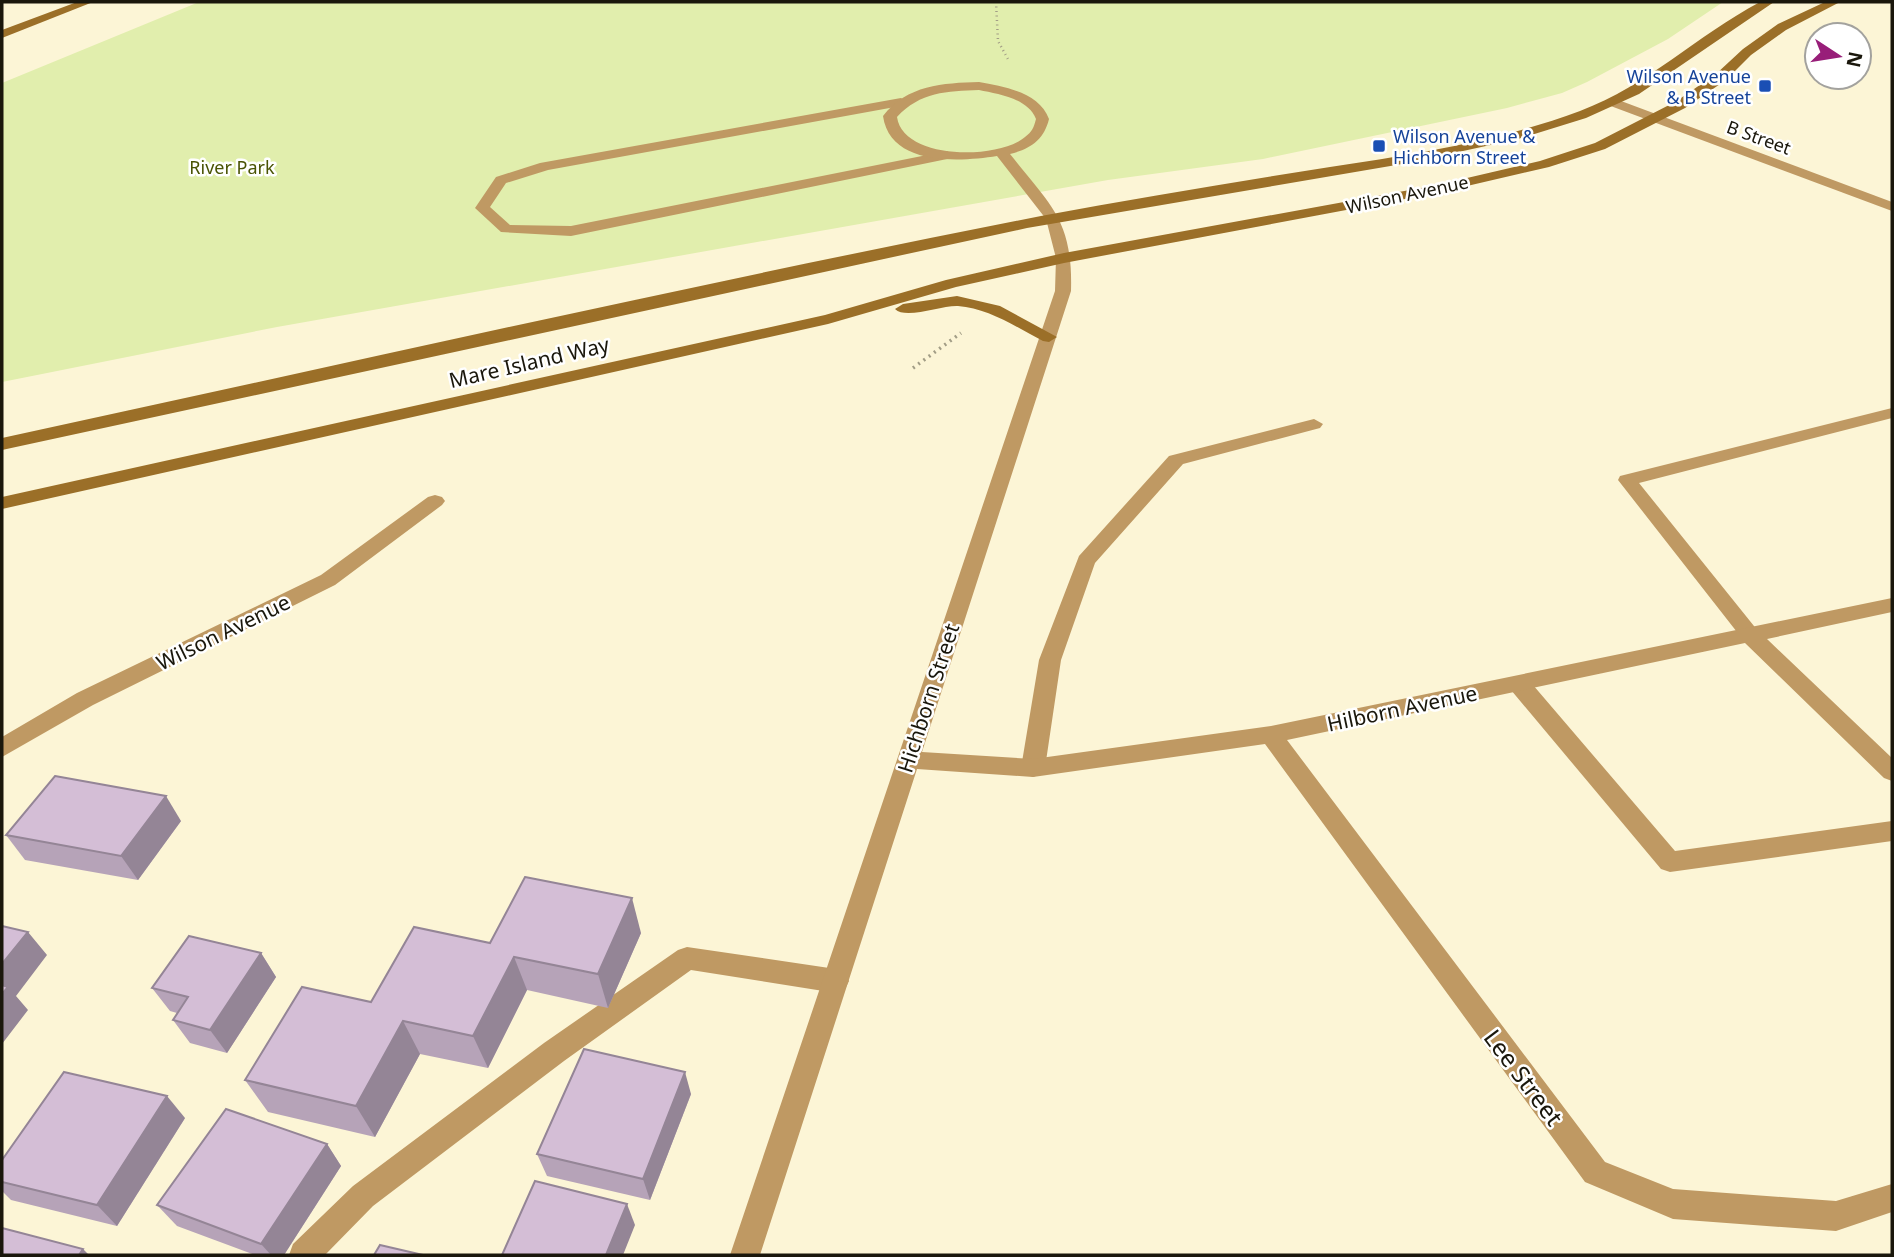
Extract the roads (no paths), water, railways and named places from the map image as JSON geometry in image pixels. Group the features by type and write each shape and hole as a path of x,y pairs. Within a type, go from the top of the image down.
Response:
{"main road":[{"path":"2,34 87,2"},
{"name":"Wilson Avenue","path":"1053,218 1413,158 1510,135 1613,103 1644,87 1683,61 1710,37 1747,12 1768,2"},
{"name":"Wilson Avenue","path":"1064,258 1437,189 1544,164 1600,146 1680,105 1721,77 1747,52 1782,27 1834,2"},
{"name":"Mare Island Way","path":"2,444 761,277 1053,218"},
{"name":"Mare Island Way","path":"2,503 828,319 952,283 1064,258"},
{"path":"828,319 957,301 994,309 1049,337"}],"street":[{"path":"901,102 890,116 893,132 907,143 921,149 947,155 967,156 1001,152 1026,143 1043,124 1042,116 1029,101 1006,90 979,86 946,87 923,91 901,102 545,166 501,180 482,208 506,229 572,231 947,155"},
{"name":"B Street","path":"1613,103 1892,206"},
{"name":"Hichborn Street","path":"745,1255 1063,291 1064,258 1053,218 1001,152"},
{"path":"1892,413 1627,480 1751,636 1892,772"},
{"path":"1032,768 1050,660 1086,561 1176,460 1314,424"},
{"name":"Wilson Avenue","path":"2,748 85,699 328,580 435,501"},
{"name":"Hilborn Avenue","path":"907,760 1032,768 1271,735 1892,605"},
{"path":"1520,684 1670,862 1892,831"},
{"name":"Lee Street","path":"1271,735 1595,1172 1673,1204 1836,1216 1892,1198"},
{"path":"304,1255 363,1196 554,1052 687,958 836,981"}],"place":[{"name":"Wilson Avenue & B Street","path":"1765,86"},
{"name":"Wilson Avenue & Hichborn Street","path":"1379,146"}],"park label":[{"name":"River Park","path":"232,167"}]}
